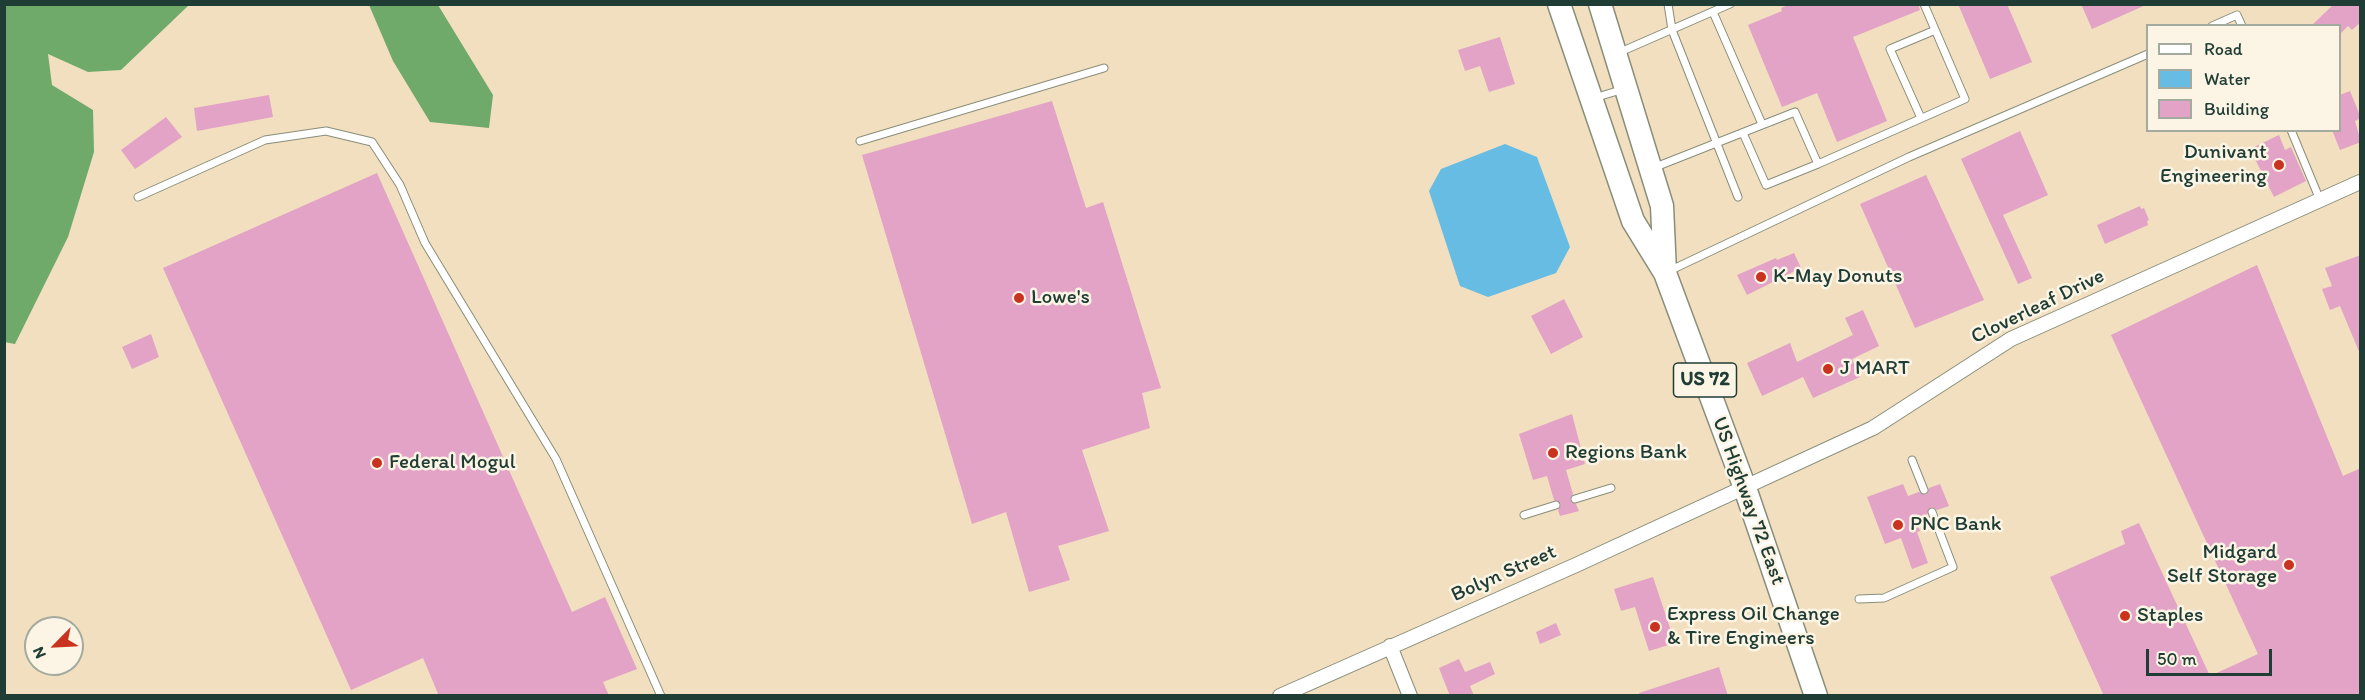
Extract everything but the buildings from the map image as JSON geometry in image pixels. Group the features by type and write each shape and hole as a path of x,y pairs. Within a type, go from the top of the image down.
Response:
{"highway":[{"name":"US Highway 72 East","path":"1559,4 1633,221 1665,273 1745,488 1816,696"},
{"name":"US Highway 72 East","path":"1600,4 1662,206 1665,273"}],"street":[{"name":"Cloverleaf Drive","path":"1745,488 1874,428 2011,339 2361,182"},
{"name":"Bolyn Street","path":"1280,696 1745,488"},
{"path":"1390,646 1410,696"}],"lane":[{"path":"1668,4 1672,30 1738,197"},
{"path":"1616,54 1730,4"},
{"path":"1743,133 1766,185 1965,99 1933,31 1924,4"},
{"path":"1713,12 1762,124"},
{"path":"2217,24 2237,15 2241,24"},
{"path":"1921,118 1890,49 1933,31"},
{"path":"1665,273 1909,157 2146,55"},
{"path":"860,141 1104,68"},
{"path":"1591,99 1626,89"},
{"path":"1650,169 1795,112 1818,164"},
{"path":"138,197 265,140 326,131 372,142 400,184 425,243 556,459 661,696"},
{"path":"2292,132 2320,200"},
{"path":"1912,460 1924,490"},
{"path":"1575,499 1611,488"},
{"path":"1524,515 1556,505"},
{"path":"1859,599 1884,598 1953,567 1932,512"}],"green space":[{"path":"5,4 189,5 121,70 88,72 48,54 52,85 93,110 94,152 68,237 15,344 4,342"},
{"path":"369,5 438,5 493,95 489,128 430,122 393,61"}],"water":[{"path":"1505,144 1537,157 1570,247 1556,273 1488,297 1460,286 1429,191 1441,169"}],"place":[{"name":"Dunivant Engineering","path":"2279,165"},
{"name":"K-May Donuts","path":"1761,277"},
{"name":"Lowe's","path":"1019,298"},
{"name":"J MART","path":"1828,369"},
{"name":"Regions Bank","path":"1553,453"},
{"name":"Federal Mogul","path":"377,463"},
{"name":"PNC Bank","path":"1898,525"},
{"name":"Midgard Self Storage","path":"2289,565"},
{"name":"Staples","path":"2125,616"},
{"name":"Express Oil Change & Tire Engineers","path":"1655,627"}]}
